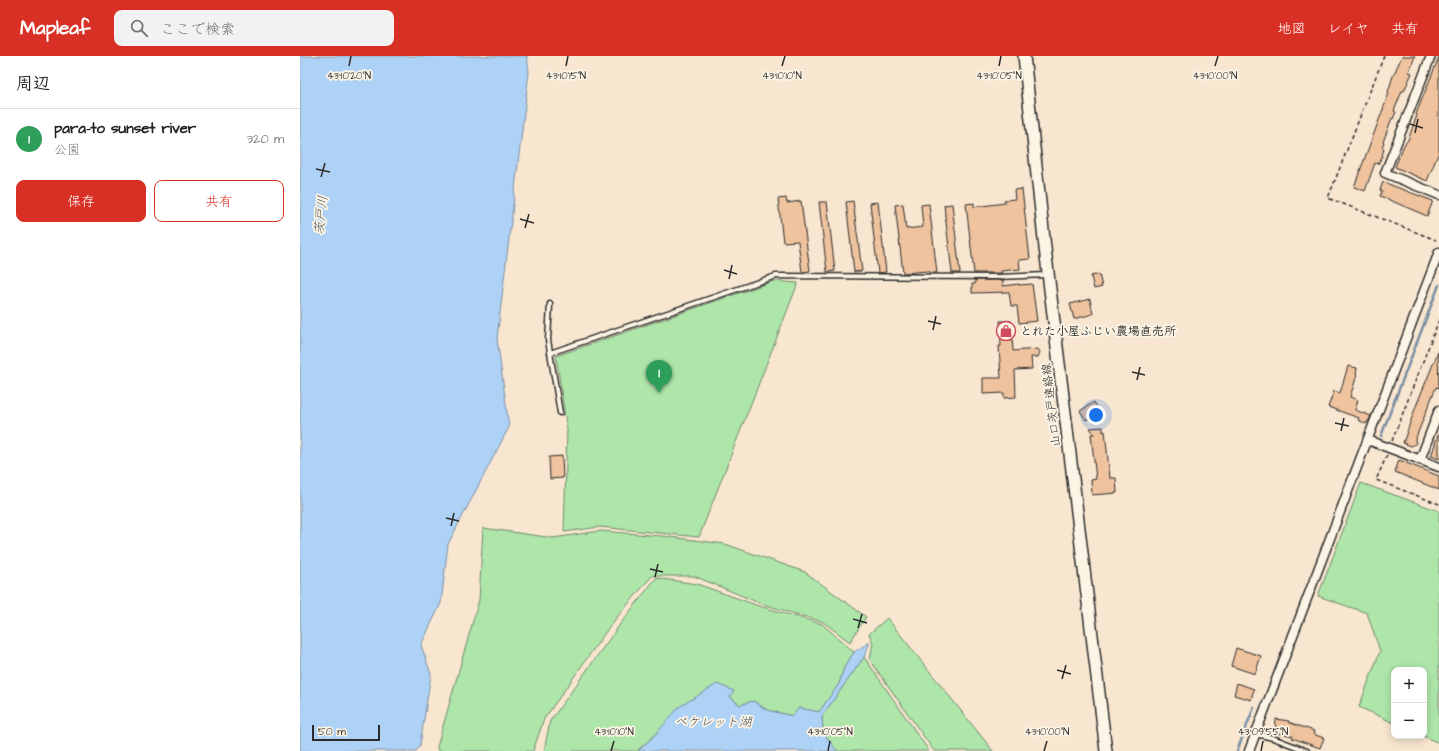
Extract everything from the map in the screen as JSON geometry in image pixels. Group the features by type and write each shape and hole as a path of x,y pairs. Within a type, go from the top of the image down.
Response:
{"street":[{"name":"山口茨戸連絡線","path":"1024,56 1106,751"},
{"path":"1431,56 1384,173 1438,193"},
{"path":"1249,751 1439,252"},
{"path":"1420,460 1439,410"},
{"path":"1368,440 1439,467"}],"lane":[{"path":"550,353 776,276 998,277 1049,275"},
{"path":"550,304 548,340 560,413"},
{"path":"1256,734 1273,738 1307,751"}],"path":[{"path":"1384,56 1328,198 1436,240"},
{"path":"1439,320 1376,480 1439,504"}],"green space":[{"path":"774,281 798,283 699,537 600,527 564,532 567,430 556,356"},
{"path":"1361,483 1439,511 1439,743 1427,738 1427,667 1391,667 1391,722 1359,707 1380,651 1367,613 1318,596"},
{"path":"483,528 553,538 600,531 662,536 725,544 805,572 866,617 850,642 823,622 762,604 694,576 652,576 612,623 544,719 533,751 438,751 437,747 479,600"},
{"path":"656,578 697,584 759,606 822,624 854,652 844,668 839,684 819,712 799,708 793,716 767,710 753,701 740,705 730,697 733,691 655,735 639,749 639,751 544,751 550,721 621,623"},
{"path":"887,618 993,751 934,751 870,660 873,643 869,634"},
{"path":"864,657 929,751 837,751 823,732 822,716"}],"water":[{"name":"茨戸川","path":"300,56 527,56 529,72 497,338 509,427 448,544 441,603 421,645 431,674 420,745 416,751 300,751"},
{"name":"ペケレット湖","path":"870,642 864,657 822,716 823,732 837,751 639,751 679,707 717,684 734,691 730,697 740,705 753,701 767,710 792,716 799,708 819,712 839,684 844,668 854,652"}],"building":[{"path":"1402,56 1415,56 1409,72 1412,73 1404,91 1402,91 1394,111 1396,112 1393,119 1392,118 1383,142 1382,147 1384,148 1382,157 1378,164 1375,163 1365,191 1354,187 1389,93 1388,92 1393,76"},
{"path":"1439,57 1439,152 1427,181 1395,167 1404,145 1408,140 1417,115 1416,114"},
{"path":"1383,182 1433,201 1427,216 1380,196 1382,191 1380,190"},
{"path":"1022,189 1030,259 1019,260 1020,269 1001,271 1002,273 974,273 966,204 974,203 974,207 1005,203 1004,200 1015,199 1014,190"},
{"path":"786,198 787,203 801,201 810,271 802,272 798,241 783,242 778,199"},
{"path":"853,201 862,271 854,272 846,202"},
{"path":"819,202 827,202 835,271 827,272"},
{"path":"878,202 886,272 878,273 870,203"},
{"path":"903,204 906,229 923,227 921,205 929,204 937,273 929,273 928,271 903,273 895,205"},
{"path":"952,204 960,273 952,273 944,205"},
{"path":"1099,274 1102,287 1094,289 1091,276"},
{"path":"975,280 1003,280 1003,286 1032,284 1037,321 1019,323 1017,306 1011,306 1009,292 972,293 972,284 975,284"},
{"path":"1090,299 1093,314 1074,319 1070,304"},
{"path":"1000,321 1011,321 1013,351 1038,349 1040,352 1038,357 1031,357 1032,369 1015,370 1016,397 1004,398 1004,393 983,394 983,378 1001,378 999,346 1001,346"},
{"path":"1438,352 1439,388 1436,387 1415,440 1416,444 1411,446 1403,443"},
{"path":"1348,366 1357,368 1357,375 1350,397 1358,400 1355,410 1371,416 1366,424 1358,420 1359,418 1328,407 1334,391 1340,393"},
{"path":"1094,402 1100,412 1086,420 1080,411"},
{"path":"1103,427 1103,432 1105,431 1110,478 1116,478 1117,493 1092,495 1091,480 1096,479 1091,434 1094,434 1090,428"},
{"path":"1439,435 1439,459 1431,456"},
{"path":"562,456 563,478 550,479 549,457"},
{"path":"1399,460 1439,476 1439,490 1395,472"},
{"path":"1236,648 1261,656 1255,674 1231,666"},
{"path":"1237,683 1254,689 1251,700 1234,695"},
{"path":"1276,719 1289,721 1288,722 1314,731 1313,734 1324,738 1320,748 1292,738 1293,736 1277,733 1278,731 1275,731"}],"waterway":[{"path":"1381,436 1439,285"},
{"path":"1237,751 1254,707"}],"place":[{"name":"とれた小屋ふじい農場直売所","path":"1006,331"},
{"name":"para-to sunset river","path":"659,393"}]}
